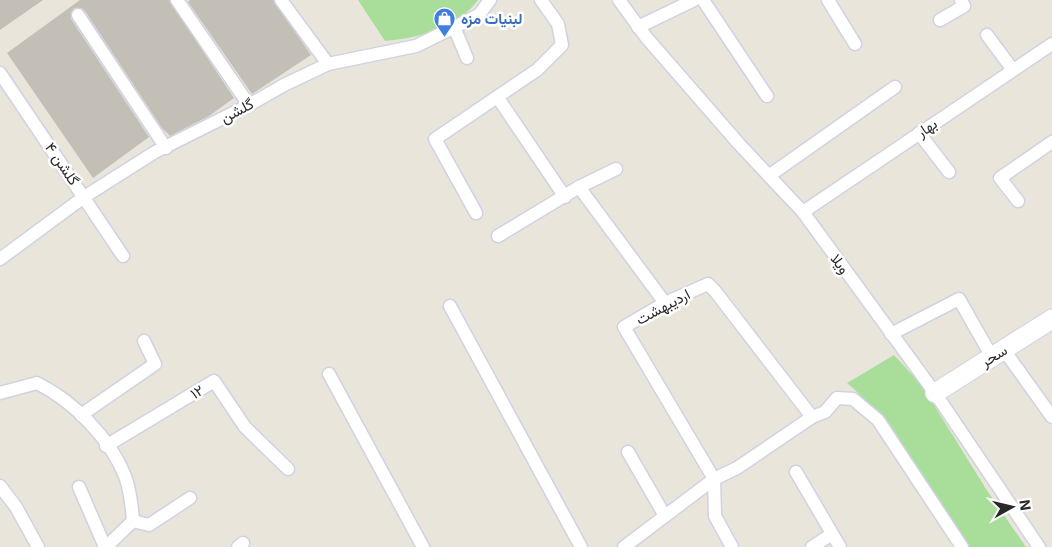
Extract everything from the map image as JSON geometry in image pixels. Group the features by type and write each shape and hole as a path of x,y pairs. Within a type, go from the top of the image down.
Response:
{"street":[{"path":"177,0 249,105"},
{"path":"281,0 328,64"},
{"name":"گلشن","path":"0,259 84,197 155,152 249,105 284,84 328,64 416,46 479,15 490,0"},
{"path":"476,213 435,139 537,70 562,45 558,24 542,0"},
{"name":"ویلا","path":"619,0 628,6 638,27 739,144 803,212 935,393 1039,547"},
{"path":"638,27 694,0"},
{"path":"703,0 767,96"},
{"path":"828,0 855,44"},
{"path":"940,20 964,6 961,0"},
{"path":"78,14 166,148"},
{"path":"454,27 467,58"},
{"path":"987,35 1013,70"},
{"name":"بهار","path":"803,212 1013,70 1050,50"},
{"name":"گلشن ۴","path":"0,73 123,256"},
{"path":"770,175 895,87"},
{"path":"498,98 565,197"},
{"path":"918,133 949,172"},
{"path":"1018,202 1000,178 1052,142"},
{"path":"498,236 579,187 616,169"},
{"path":"579,187 665,303"},
{"name":"اردیبهشت","path":"732,547 715,516 714,479 624,327 665,303 708,284 812,417"},
{"path":"891,334 959,299 998,353 1052,417"},
{"path":"450,306 581,547"},
{"name":"سحر","path":"935,393 998,353 1051,323"},
{"path":"81,415 155,364 144,341"},
{"path":"329,374 424,547"},
{"name":"۱۲","path":"106,446 214,381 245,427 288,469"},
{"path":"0,393 37,383 52,390 89,422 125,477 133,521"},
{"path":"624,547 714,479 738,468 812,417 825,412 837,398 853,399 878,420 962,547"},
{"path":"628,452 665,516"},
{"path":"796,472 840,547"},
{"path":"0,486 16,507 38,547"},
{"path":"79,486 105,547 133,521"},
{"path":"133,521 148,525 190,498"},
{"path":"812,547 832,534"}],"green space":[{"path":"358,0 478,0 460,18 437,30 398,40 385,41"},
{"path":"894,355 921,384 986,489 1026,547 963,547 897,439 882,419 847,383"}],"building":[{"path":"0,0 43,0 0,30"},
{"path":"80,0 169,0 234,98 209,116 170,136 162,128 85,11 81,8 74,8 71,12 71,19 149,137 93,178 7,53"},
{"path":"190,0 273,0 311,55 252,94 188,2"}],"place":[{"name":"لبنیات مزه","path":"445,38"}]}
